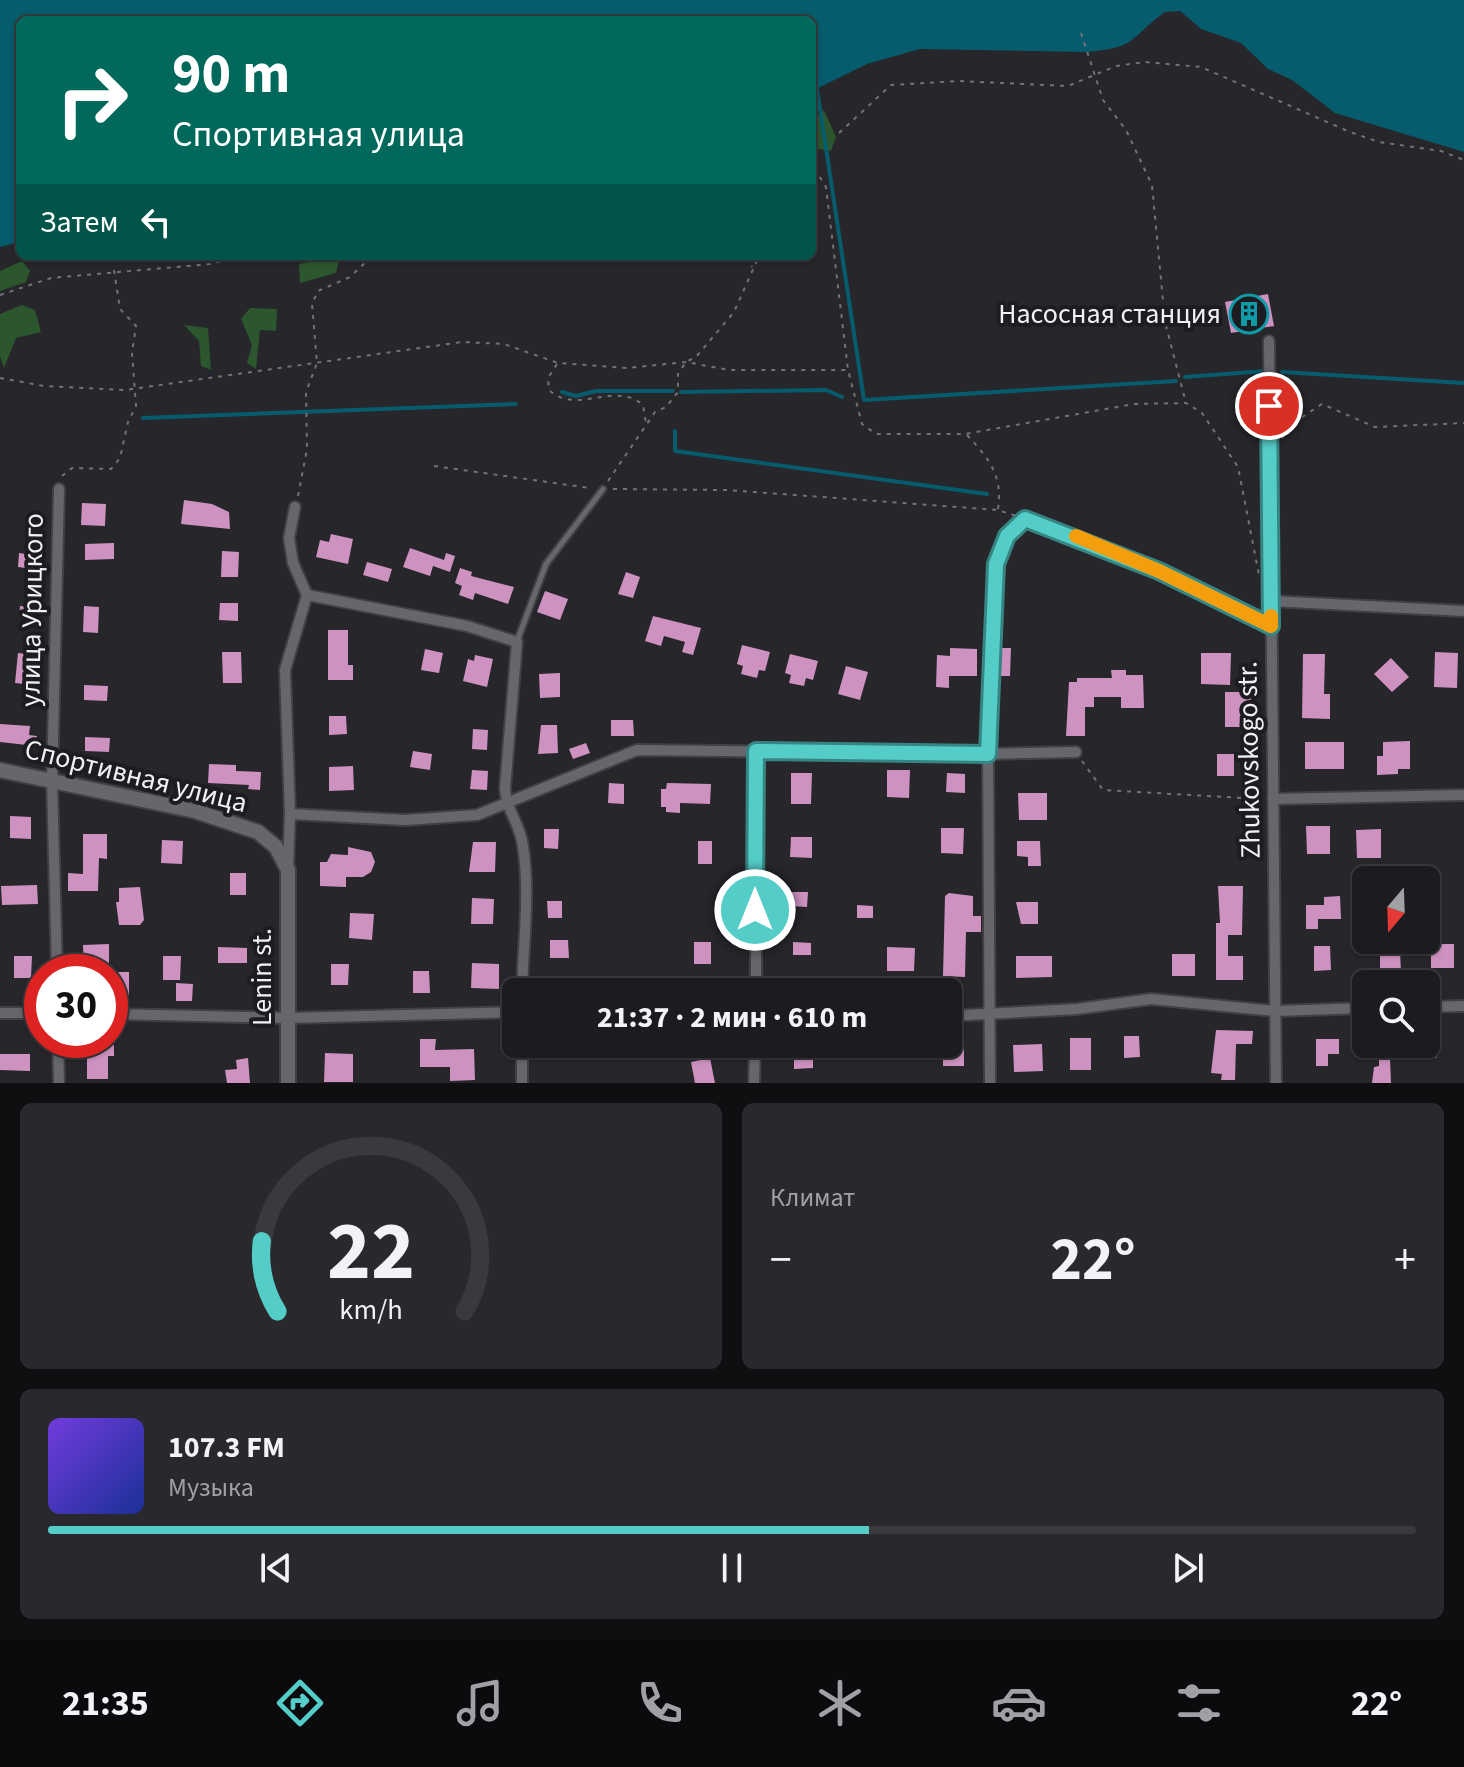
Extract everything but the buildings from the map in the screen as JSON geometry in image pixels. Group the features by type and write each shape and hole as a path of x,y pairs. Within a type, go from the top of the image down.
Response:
{"street":[{"name":"Zhukovskogo str.","path":"1269,341 1276,1083"},
{"name":"улица Урицкого","path":"57,954 52,781 59,489"},
{"path":"288,870 290,814 285,670 307,595 293,563 289,538 295,507"},
{"path":"307,595 467,626 517,642 506,805 522,838 522,978"},
{"path":"1271,601 1464,611"},
{"path":"290,814 431,819 477,815 637,750 988,754 1076,752"},
{"path":"756,751 756,978"},
{"path":"988,754 990,1083"},
{"name":"Спортивная улица","path":"0,770 195,811 258,832 276,847 288,870"},
{"path":"1273,799 1464,795"},
{"name":"Lenin st.","path":"288,870 288,1083"},
{"path":"962,1016 991,1016 1151,999 1275,1011 1352,1008"},
{"path":"1440,1007 1464,1006"},
{"path":"128,1014 288,1018 502,1012"},
{"path":"0,1013 24,1013"},
{"path":"58,1058 59,1083"},
{"path":"522,1058 522,1083"},
{"path":"754,1083 755,1058"}],"lane":[{"path":"517,642 546,564 603,489"},
{"path":"988,754 996,564 1007,536 1025,519 1159,571 1271,626"}],"path":[{"path":"1081,33 1103,100 1126,130 1152,185 1165,322 1186,403"},
{"path":"839,133 891,85 959,81 1068,86 1116,66 1145,62 1201,67 1350,132 1379,142 1441,151 1464,160"},
{"path":"816,173 826,187 848,370 862,424 876,434 965,434 1134,404 1186,403 1202,413 1238,467 1261,583"},
{"path":"0,295 51,278 114,270 210,264 224,260"},
{"path":"295,507 307,449 306,392 317,363 312,304 318,291 350,277 368,260"},
{"path":"751,260 752,267"},
{"path":"603,489 655,412 666,407 678,392 678,374 686,362 696,357 734,312 756,260"},
{"path":"59,489 62,475 72,468 111,469 120,458 128,422 136,406 132,353 136,326 120,309 114,270"},
{"path":"0,378 44,386 136,389 462,342 504,344 558,363 627,368 686,362 729,370 848,370"},
{"path":"558,363 548,378 549,390 560,400 573,402 609,395 634,397 643,405 646,426"},
{"path":"1282,438 1287,427 1322,404 1375,427 1464,423"},
{"path":"965,434 992,462 1001,486 998,510"},
{"path":"434,466 603,489 727,490 998,510 1025,519"},
{"path":"1076,752 1103,790 1273,799"}],"green space":[{"path":"824,110 836,137 831,151 816,149 816,119"},
{"path":"339,260 336,273 300,283 299,264"},
{"path":"22,261 30,271 26,282 0,291 0,271"},
{"path":"22,305 35,310 41,332 16,338 4,368 0,356 0,314"},
{"path":"250,308 277,309 276,331 260,330 256,369 247,363 252,345 241,319"},
{"path":"184,325 208,328 211,370 201,366 199,341"}],"water":[{"path":"0,0 1464,0 1464,152 1335,113 1292,80 1268,69 1241,43 1201,29 1180,11 1165,12 1132,40 1116,47 1087,52 920,49 867,64 816,89 816,16 16,16 16,243 0,247"}],"waterway":[{"path":"816,86 864,400 1176,381"},
{"path":"1185,377 1265,371"},
{"path":"1282,372 1464,383"},
{"path":"681,392 826,390 842,397"},
{"path":"562,392 576,396 596,391 673,391"},
{"path":"143,418 516,404"},
{"path":"675,431 675,451 987,494"}],"slow traffic":[{"path":"1076,536 1159,571 1271,626 1271,616"}],"place":[{"name":"Насосная станция","path":"1249,314"}],"route":[{"path":"755,910 756,751 988,754 996,564 1007,536 1025,519 1159,571 1271,626 1269,406"}]}
